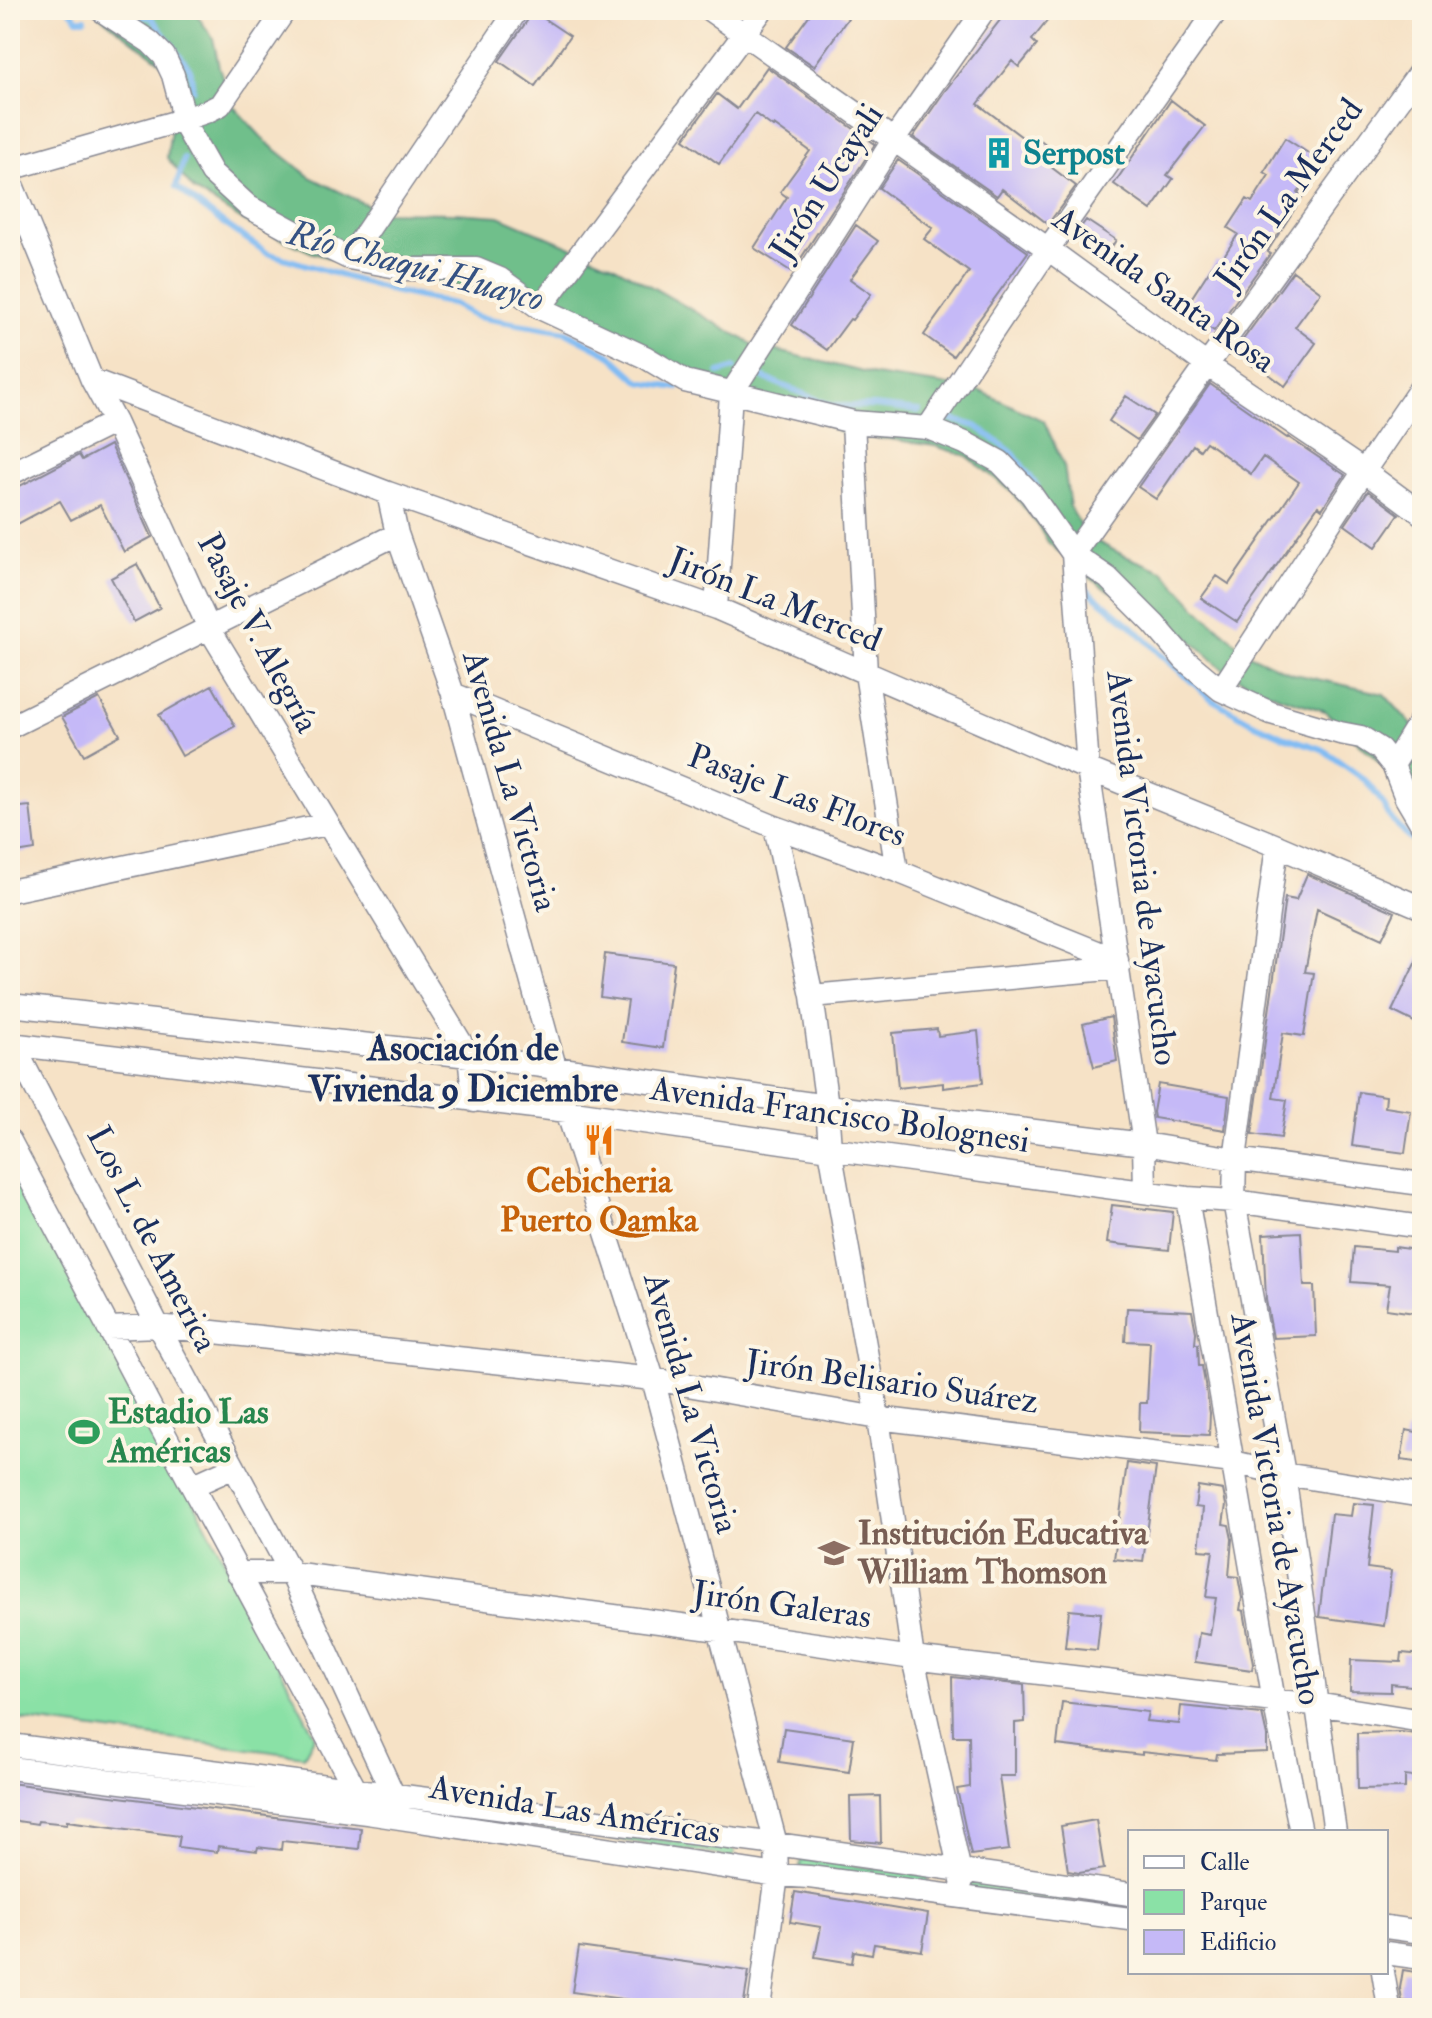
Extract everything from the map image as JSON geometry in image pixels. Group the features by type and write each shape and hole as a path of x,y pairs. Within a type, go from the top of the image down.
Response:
{"street":[{"path":"101,10 150,42 164,56 173,75 182,120 212,173 249,207 349,258 408,269 476,269 500,279 540,308 645,357 685,381 853,422 928,428 965,443 1000,462 1031,494 1073,554 1108,578 1185,660 1221,690 1271,713 1361,737 1380,749 1393,765 1406,798 1422,825"},
{"path":"10,169 182,120 220,105 285,10"},
{"path":"349,258 517,10"},
{"name":"Avenida Santa Rosa","path":"710,10 1207,365 1422,514"},
{"path":"540,308 762,10"},
{"name":"Jirón Ucayali","path":"731,394 893,141 984,10"},
{"path":"928,428 1048,249 1217,10"},
{"name":"Jirón La Merced","path":"1073,554 1422,69"},
{"name":"Pasaje V. Alegría","path":"10,180 92,380 115,422 209,628 469,1056 474,1101"},
{"name":"Jirón La Merced","path":"92,380 388,493 716,608 1088,769 1422,908"},
{"path":"1221,690 1422,386"},
{"path":"716,608 731,394"},
{"path":"10,474 115,422"},
{"path":"853,422 866,673 897,871"},
{"name":"Avenida La Victoria","path":"388,493 397,534 453,694 567,1111 653,1379 776,1844 777,1875 759,2008"},
{"path":"12,721 209,628 397,534"},
{"name":"Avenida Victoria de Ayacucho","path":"1073,554 1088,769 1144,1144 1145,1191"},
{"name":"Pasaje Las Flores","path":"453,694 775,827 897,871 1118,964"},
{"path":"1393,765 1422,718"},
{"path":"10,891 327,824"},
{"path":"775,827 812,996 830,1149 878,1418 913,1658 961,1871 964,1898"},
{"name":"Avenida Victoria de Ayacucho","path":"1277,846 1235,1159 1234,1201 1284,1474 1335,1830"},
{"path":"812,996 1118,964"},
{"name":"Avenida Francisco Bolognesi","path":"10,1005 469,1056 827,1106 1144,1144 1422,1184"},
{"path":"227,1030 229,1069"},
{"name":"Avenida Francisco Bolognesi","path":"11,1042 567,1111 1187,1198 1234,1201 1422,1227"},
{"name":"Los L. de America","path":"11,1042 158,1326 291,1573 393,1794 399,1818"},
{"path":"10,1141 367,1813"},
{"name":"Avenida Victoria de Ayacucho","path":"1187,1198 1274,1701 1301,1830"},
{"name":"Jirón Belisario Suárez","path":"108,1328 158,1326 653,1379 878,1418 1233,1462 1284,1474 1422,1496"},
{"path":"192,1486 234,1467"},
{"name":"Jirón Galeras","path":"238,1573 291,1573 913,1658 1316,1704 1422,1721"},
{"path":"298,1684 334,1669"},
{"name":"Avenida Las Américas","path":"10,1745 776,1844 1128,1894"},
{"name":"Avenida Las Américas","path":"10,1768 367,1813 777,1875 1128,1919"},
{"path":"1388,1927 1422,1932"},
{"path":"1388,1953 1422,1958"},
{"path":"1383,1974 1389,2008"}],"green space":[{"path":"92,10 193,10 213,38 232,105 266,142 310,177 381,212 499,216 613,265 754,345 875,375 978,390 1044,421 1064,466 1070,507 1086,536 1163,571 1202,613 1249,654 1290,673 1384,694 1422,736 1422,798 1325,711 1281,697 1228,674 1165,616 1104,588 1077,568 1048,542 1012,492 967,456 935,446 848,437 818,421 661,363 564,306 365,268 313,253 247,223 194,190 167,158 178,75"},
{"name":"Estadio Las Américas","path":"10,1146 315,1736 304,1756 10,1718"},
{"path":"510,1819 734,1850 735,1854 733,1857 507,1823"},
{"path":"801,1859 929,1876 927,1884 800,1867"},
{"path":"969,1882 1068,1897 1068,1903 967,1889"}],"building":[{"path":"531,10 570,36 535,86 499,61 529,18"},
{"path":"813,10 837,10 848,18 814,66 786,47"},
{"path":"1008,10 1035,10 1048,20 1032,40 1037,45 1019,67 1012,61 978,104 1030,143 1035,136 1060,155 1051,167 1076,186 1048,224 1002,189 997,196 913,137"},
{"path":"767,67 875,144 792,272 754,248 787,197 780,192 810,151 755,114 719,164 684,139 717,94 737,109"},
{"path":"1171,100 1205,126 1167,175 1173,179 1151,210 1114,184"},
{"path":"1285,138 1319,160 1298,193 1303,196 1267,252 1270,254 1214,331 1183,311 1216,260 1220,262 1238,234 1228,228 1247,199 1252,202 1269,175 1264,172"},
{"path":"898,160 1028,252 953,356 924,335 969,272 924,239 933,228 879,188"},
{"path":"1086,220 1116,240 1104,259 1073,238"},
{"path":"856,225 878,241 850,279 871,294 827,350 792,325"},
{"path":"1293,271 1321,292 1295,327 1316,343 1285,386 1234,352"},
{"path":"1210,384 1345,475 1322,509 1318,506 1237,622 1201,598 1217,576 1229,584 1299,482 1263,457 1251,474 1206,442 1200,450 1193,445 1156,499 1138,487"},
{"path":"1126,396 1155,415 1137,440 1109,421"},
{"path":"110,445 152,537 124,552 100,505 71,520 60,501 10,528 10,491 79,455 82,460"},
{"path":"1368,491 1399,514 1376,547 1345,525"},
{"path":"137,564 160,608 134,622 111,578"},
{"path":"212,685 235,726 182,756 159,715"},
{"path":"99,698 120,735 84,755 62,717"},
{"path":"30,806 35,850 10,854 10,808"},
{"path":"1307,874 1395,912 1382,939 1317,909 1305,972 1314,973 1304,1036 1283,1033 1273,1098 1287,1100 1281,1138 1252,1134 1285,898 1296,900"},
{"path":"1422,949 1422,1026 1392,1011"},
{"path":"605,954 674,963 663,1048 622,1042 628,1001 600,997"},
{"path":"1111,1017 1117,1061 1094,1067 1083,1024"},
{"path":"937,1029 938,1036 978,1031 983,1083 943,1088 943,1083 898,1088 893,1033"},
{"path":"1158,1084 1229,1096 1225,1130 1154,1118"},
{"path":"1359,1092 1386,1096 1385,1107 1411,1111 1405,1153 1352,1146"},
{"path":"1112,1205 1173,1212 1169,1250 1107,1243"},
{"path":"1301,1232 1304,1286 1314,1286 1316,1336 1273,1338 1266,1300 1263,1234"},
{"path":"1354,1247 1395,1251 1395,1247 1422,1251 1422,1314 1386,1309 1390,1285 1351,1282"},
{"path":"1127,1308 1192,1311 1195,1344 1198,1344 1199,1366 1202,1366 1210,1413 1209,1435 1139,1432 1140,1403 1147,1403 1150,1342 1125,1341"},
{"path":"1406,1430 1422,1433 1422,1463 1401,1460"},
{"path":"1127,1463 1156,1467 1143,1562 1114,1559"},
{"path":"1198,1486 1223,1490 1226,1505 1223,1524 1229,1525 1232,1539 1229,1576 1238,1577 1242,1598 1240,1610 1244,1611 1252,1670 1195,1662 1199,1633 1210,1635 1216,1598 1206,1597 1213,1551 1199,1550 1203,1508 1195,1507"},
{"path":"1353,1503 1374,1505 1367,1568 1391,1571 1384,1626 1319,1617 1331,1514 1351,1516"},
{"path":"1069,1610 1101,1613 1097,1650 1065,1647"},
{"path":"1402,1653 1422,1655 1422,1687 1391,1684 1391,1692 1350,1691 1351,1660 1401,1662"},
{"path":"952,1677 1024,1685 1025,1722 1015,1723 1015,1776 999,1776 1009,1850 971,1855 957,1789 970,1787 969,1736 953,1736"},
{"path":"1062,1702 1148,1712 1146,1721 1179,1724 1181,1706 1262,1714 1267,1752 1217,1754 1216,1760 1057,1745"},
{"path":"784,1728 854,1738 849,1772 779,1762"},
{"path":"1357,1733 1422,1735 1422,1778 1405,1776 1405,1788 1358,1789"},
{"path":"10,1783 361,1828 359,1849 282,1841 281,1850 258,1847 257,1851 218,1846 217,1852 178,1847 180,1836 67,1821 67,1824 38,1821 37,1824 10,1820"},
{"path":"880,1796 881,1843 851,1840 850,1797"},
{"path":"1096,1820 1104,1869 1079,1873 1068,1871 1061,1826"},
{"path":"795,1892 928,1914 922,1951 874,1944 872,1954 854,1951 852,1963 815,1957 821,1927 790,1922"},
{"path":"579,1947 749,1971 743,2008 686,2008 572,1992"},
{"path":"1403,1970 1422,1973 1422,2004 1402,2001 1400,1988"}],"waterway":[{"name":"Río Chaqui Huayco","path":"70,10 78,19 85,19"},
{"name":"Río Chaqui Huayco","path":"136,17 151,17 190,69 193,89"},
{"name":"Río Chaqui Huayco","path":"184,159 176,187 267,253 392,291 453,304 477,317 566,332 609,354 640,382 677,388"},
{"name":"Río Chaqui Huayco","path":"719,373 734,368"},
{"name":"Río Chaqui Huayco","path":"762,377 833,406 919,411"},
{"name":"Río Chaqui Huayco","path":"943,417 976,426 1013,453 1037,486"},
{"name":"Río Chaqui Huayco","path":"1087,590 1213,700 1253,723 1322,749 1365,780 1391,819 1422,848"}],"place":[{"name":"Serpost","path":"999,153"},
{"name":"Cebicheria Puerto Qamka","path":"599,1140"},
{"name":"Estadio Las Américas","path":"84,1432"},
{"name":"Institución Educativa William Thomson","path":"834,1553"}],"district":[{"name":"Asociación de Vivienda 9 Diciembre","path":"463,1068"}]}
